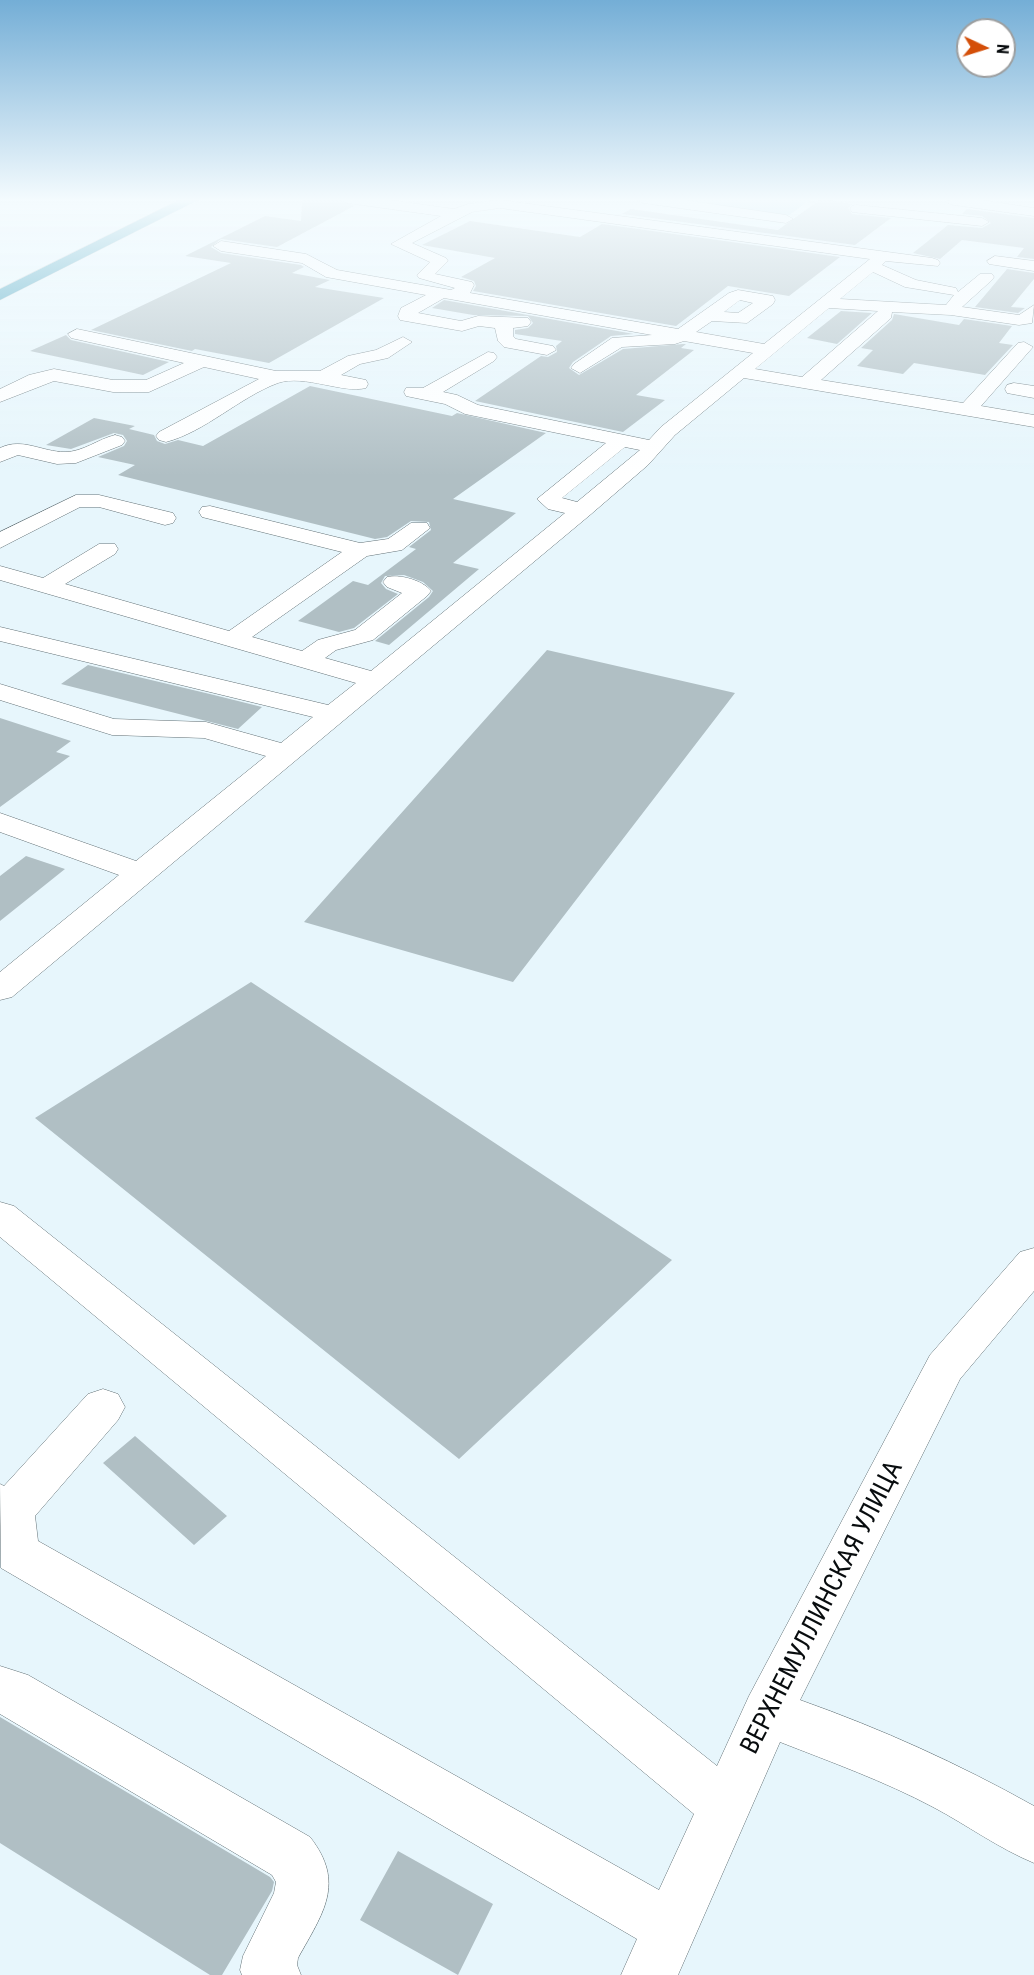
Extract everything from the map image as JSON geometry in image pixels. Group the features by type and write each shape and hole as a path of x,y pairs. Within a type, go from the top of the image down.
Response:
{"street":[{"path":"439,291 768,350"},
{"path":"454,291 407,312 406,316 456,326 482,321 504,324 551,319 564,314"},
{"path":"0,989 582,510 640,461 668,431 840,291"},
{"path":"951,310 968,291"},
{"path":"806,383 888,307 832,298"},
{"path":"832,298 951,310 1019,321 1026,319 1034,310"},
{"path":"580,368 618,342 669,340 708,315"},
{"path":"504,324 504,337 510,342 547,350"},
{"path":"77,334 276,377 324,377 359,384"},
{"path":"324,377 354,360 382,354 403,342"},
{"path":"967,410 1024,347"},
{"path":"488,357 420,393 450,399 472,410 653,447"},
{"path":"0,396 36,379 54,375 113,386 149,386 202,361"},
{"path":"823,367 888,379"},
{"path":"741,372 1034,421"},
{"path":"991,414 1027,373"},
{"path":"166,436 276,377"},
{"path":"1014,388 1034,392"},
{"path":"5,449 71,460 86,456 115,441"},
{"path":"582,510 556,504 548,499 621,441"},
{"path":"0,541 76,501 99,501 165,518"},
{"path":"210,512 360,550 394,545 419,528"},
{"path":"46,586 107,549"},
{"path":"233,639 360,550"},
{"path":"0,573 375,680"},
{"path":"306,660 327,645 364,635 418,591 395,582"},
{"path":"0,634 333,714"},
{"path":"0,692 112,728 206,730 286,753"},
{"path":"0,822 141,873"},
{"path":"0,1216 725,1806"},
{"name":"ВЕРХНЕМУЛЛИНСКАЯ УЛИЦА","path":"649,1975 767,1713 945,1367 1034,1263"},
{"path":"103,1407 7,1535 670,1927"},
{"path":"0,1690 10,1692 291,1856 301,1865 304,1878 300,1899 273,1945 268,1959 268,1970 273,1975"},
{"path":"767,1713 855,1745 941,1784 1034,1836"}],"building":[{"path":"172,291 341,291 384,298 269,363 195,349 192,351 91,330"},
{"path":"474,291 721,291 676,326"},
{"path":"760,291 795,291 789,296"},
{"path":"988,291 1024,291 1011,307 1025,308 1018,313 975,307"},
{"path":"444,300 634,334 611,336 573,362 569,368 579,375 623,349 686,344 681,348 694,350 636,395 665,400 623,432 475,401 541,356 548,357 557,352 556,346 562,341 515,334 515,330 528,328 533,323 528,316 473,315 432,308"},
{"path":"841,311 872,313 837,344 807,338"},
{"path":"894,314 959,325 964,319 1012,326 999,343 1013,345 985,375 914,363 903,374 857,366 873,350 861,348 892,320"},
{"path":"66,335 71,340 169,362 143,375 30,351"},
{"path":"310,386 452,416 457,413 546,433 453,499 516,513 453,563 479,569 389,645 375,641 429,597 433,591 423,582 404,575 385,576 381,583 386,589 398,594 354,628 339,632 298,621 353,581 368,585 416,549 409,547 431,530 429,522 411,521 387,537 375,539 118,475 135,465 98,457 124,446 127,441 123,435 114,433 71,449 46,445 94,418 135,426 129,429 154,435 157,441 165,444 178,440 203,446"},
{"path":"547,650 735,693 513,982 304,922"},
{"path":"88,665 262,707 238,729 61,684"},
{"path":"0,718 71,741 56,752 70,756 0,807"},
{"path":"26,856 65,869 0,921 0,876"},
{"path":"251,982 672,1260 459,1459 35,1118"},
{"path":"135,1436 227,1516 194,1545 103,1463"},
{"path":"0,1717 270,1877 274,1882 272,1891 222,1975 210,1975 0,1843"},
{"path":"398,1851 493,1904 458,1975 360,1920"}]}
